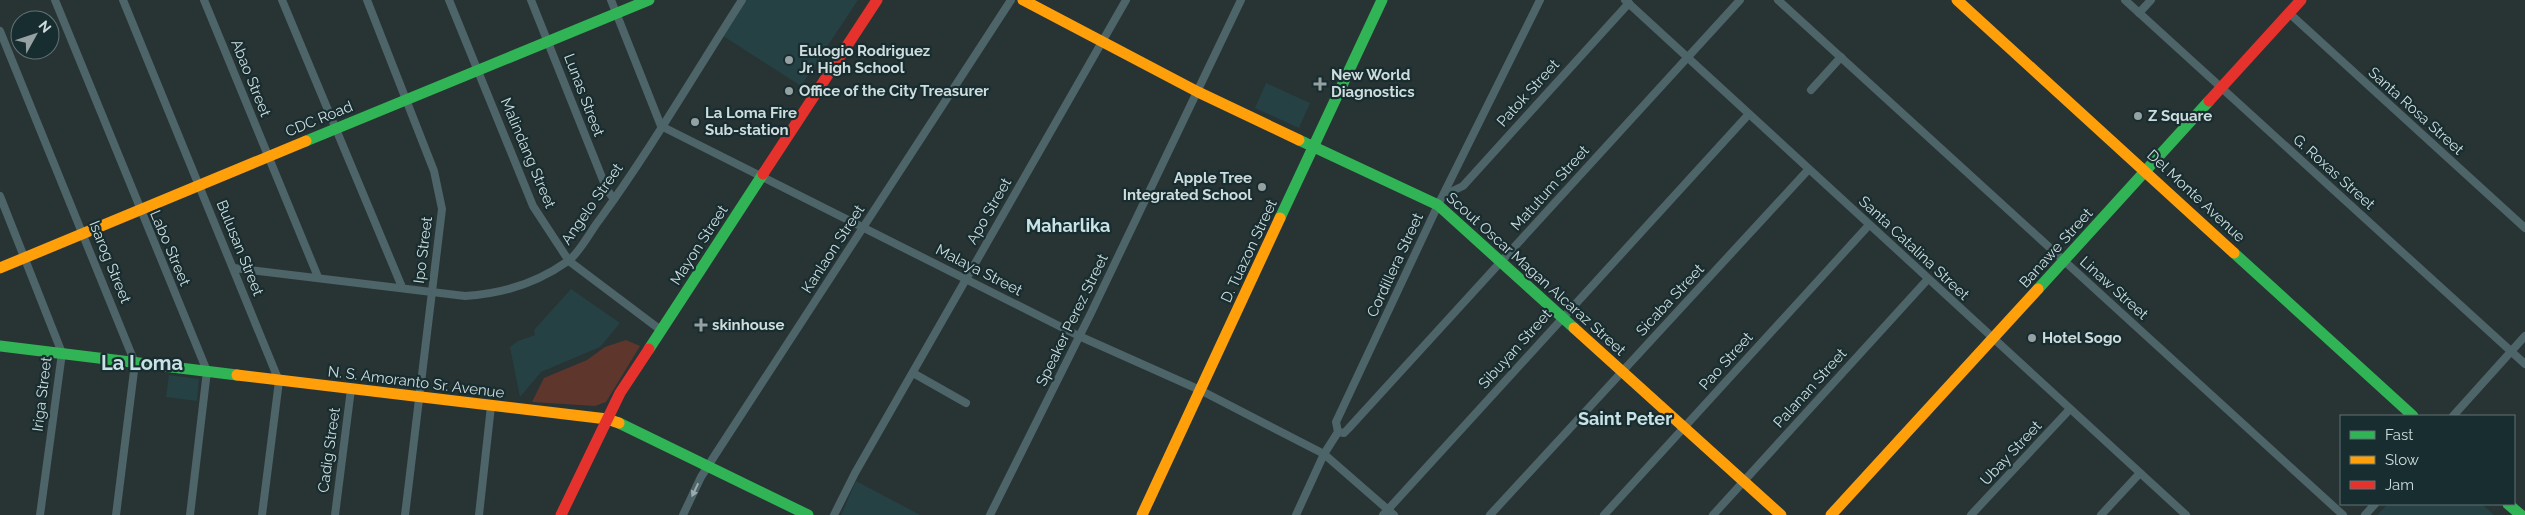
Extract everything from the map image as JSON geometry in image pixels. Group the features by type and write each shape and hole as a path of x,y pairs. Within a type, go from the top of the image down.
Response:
{"street":[{"name":"Labo Street","path":"55,0 207,371 190,515"},
{"name":"Bulusan Street","path":"123,0 279,380 262,515"},
{"name":"Abao Street","path":"204,0 318,277"},
{"path":"282,0 402,287"},
{"name":"Ipo Street","path":"367,0 408,99 434,171 442,209 406,515"},
{"name":"Malindang Street","path":"449,0 533,206 570,260 662,330"},
{"name":"Lunas Street","path":"531,0 607,190 614,200"},
{"path":"611,0 661,126"},
{"name":"CDC Road","path":"0,268 199,184 650,0"},
{"name":"Angelo Street","path":"234,268 465,296 491,295 517,288 570,260 614,200 742,0"},
{"name":"Mayon Street","path":"561,515 620,393 877,0"},
{"name":"Kanlaon Street","path":"683,515 708,466 1011,0"},
{"name":"Scout Oscar Magan Alcaraz Street","path":"1023,0 1198,92 1314,147 1441,200 1501,261 1781,515"},
{"name":"Apo Street","path":"834,515 855,473 1126,0"},
{"name":"Speaker Perez Street","path":"990,515 1198,92 1241,0"},
{"name":"D. Tuazon Street","path":"1143,515 1382,0"},
{"name":"Cordillera Street","path":"1296,515 1324,454 1338,432 1336,422 1441,200 1540,0"},
{"name":"Matutum Street","path":"1338,432 1344,433 1348,430 1740,0"},
{"name":"Linaw Street","path":"1778,0 2343,515"},
{"name":"Del Monte Avenue","path":"1957,0 2412,415"},
{"name":"G. Roxas Street","path":"2125,0 2525,364"},
{"path":"2139,13 2151,0"},
{"name":"Banawe Street","path":"1831,515 1993,340 2301,0"},
{"name":"Patok Street","path":"1441,200 1463,186 1627,2"},
{"name":"Santa Catalina Street","path":"1627,2 1993,340 2186,515"},
{"name":"Santa Rosa Street","path":"2289,13 2525,228"},
{"name":"Isarog Street","path":"0,31 135,363 116,515"},
{"path":"1811,90 1841,57"},
{"name":"Sibuyan Street","path":"1388,513 1563,316 1748,115"},
{"name":"Malaya Street","path":"661,126 1079,336 1200,390 1324,454 1388,513"},
{"name":"Sicaba Street","path":"1490,515 1808,170"},
{"name":"Iriga Street","path":"0,196 62,353 40,515"},
{"name":"Pao Street","path":"1604,515 1869,225"},
{"name":"Palanan Street","path":"1713,515 1928,279"},
{"path":"2454,415 2525,336"},
{"name":"N. S. Amoranto Sr. Avenue","path":"0,346 607,419 633,429 808,515"},
{"path":"913,373 966,403"},
{"name":"Cadig Street","path":"335,515 351,389"},
{"path":"479,515 491,406"},
{"name":"Ubay Street","path":"1972,515 2070,409"},
{"path":"2101,515 2140,473"},
{"path":"2365,515 2374,505"},
{"path":"2509,505 2521,515"}],"shaded area":[{"name":"Eulogio Rodriguez Jr. High School","path":"744,0 858,0 801,86 720,34"},
{"path":"1266,83 1310,103 1299,128 1255,108"},
{"path":"571,289 620,323 600,347 541,372 520,397 510,347 518,341 535,335 534,330"},
{"path":"626,340 640,346 606,402 595,406 532,402 544,378 587,360 605,347"},
{"path":"169,375 199,379 197,401 166,397"},
{"path":"856,481 907,508 920,515 841,515"},
{"path":"2387,505 2483,505 2494,515 2377,515"}],"traffic: fast":[{"path":"306,141 649,0"},
{"path":"1280,218 1382,0"},
{"path":"2038,289 2209,101"},
{"path":"1299,140 1438,205 1574,328"},
{"path":"649,349 763,174"},
{"path":"2234,253 2412,415"},
{"path":"0,346 237,375"},
{"path":"619,423 808,515"},
{"path":"2509,505 2521,515"}],"traffic: slow":[{"path":"1023,0 1198,92 1299,140"},
{"path":"1957,0 2234,253"},
{"path":"0,268 306,141"},
{"path":"1142,515 1280,218"},
{"path":"1831,515 2038,289"},
{"path":"1574,328 1781,515"},
{"path":"237,375 607,419 619,423"}],"traffic: jam":[{"path":"763,174 877,0"},
{"path":"2209,101 2301,0"},
{"path":"561,515 620,393 649,349"}],"place":[{"name":"Eulogio Rodriguez Jr. High School","path":"789,60"},
{"name":"New World Diagnostics","path":"1320,84"},
{"name":"Office of the City Treasurer","path":"789,91"},
{"name":"Z Square","path":"2138,116"},
{"name":"La Loma Fire Sub-station","path":"695,122"},
{"name":"Apple Tree Integrated School","path":"1262,187"},
{"name":"skinhouse","path":"701,325"},
{"name":"Hotel Sogo","path":"2032,338"}],"district":[{"name":"Maharlika","path":"1068,225"},
{"name":"La Loma","path":"142,363"},
{"name":"Saint Peter","path":"1625,418"}]}
